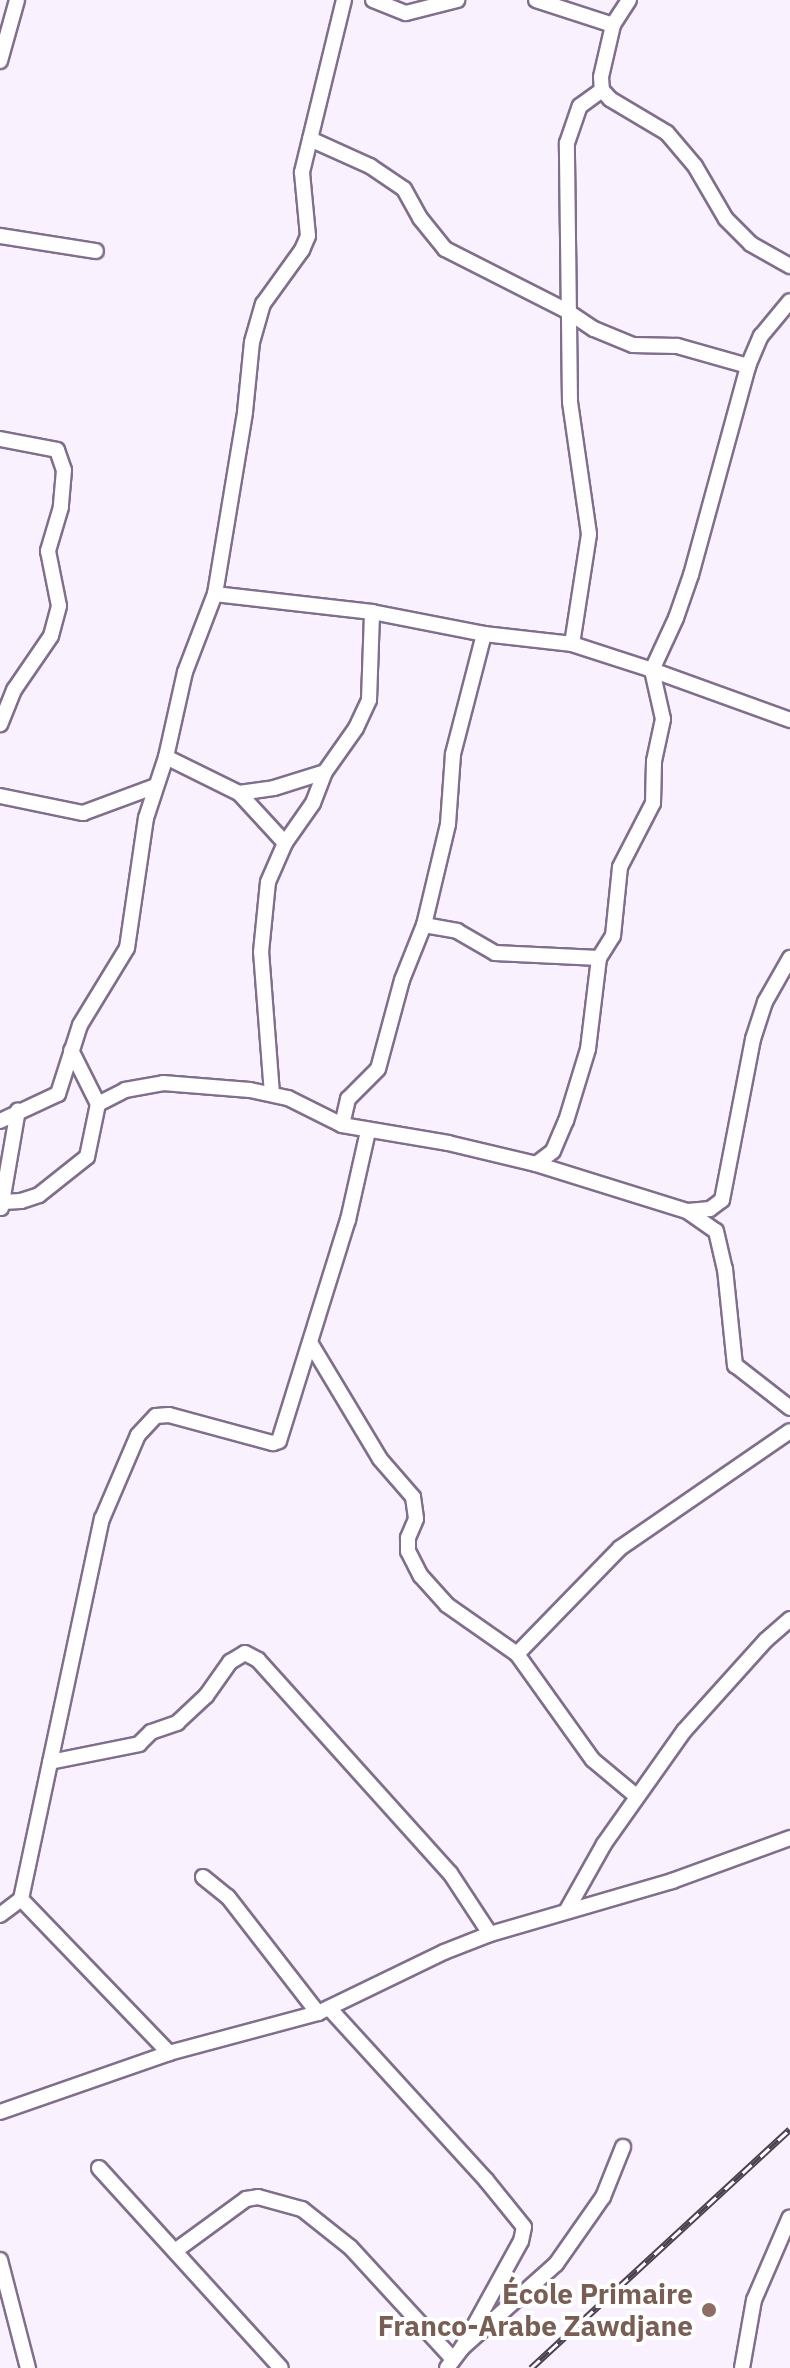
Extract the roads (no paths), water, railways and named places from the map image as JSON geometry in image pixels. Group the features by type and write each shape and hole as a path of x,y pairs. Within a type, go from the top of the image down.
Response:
{"street":[{"path":"0,61 17,0"},
{"path":"0,1121 58,1094 80,1025 127,948 133,890 146,818 166,757 185,672 215,594 245,412 252,342 263,304 302,250 308,236 302,172 344,0"},
{"path":"373,0 406,13 457,0"},
{"path":"536,0 613,25"},
{"path":"629,0 613,25 601,77 602,90 610,99 667,133 695,166 726,219 751,244 790,266"},
{"path":"572,644 589,534 570,402 567,143 580,106 602,90"},
{"path":"310,139 370,166 404,189 420,218 445,249 567,311 594,329 633,345 677,346 748,366"},
{"path":"0,236 96,251"},
{"path":"536,1164 553,1151 566,1121 588,1049 599,958 613,936 620,867 653,803 654,761 663,719 652,670 676,618 691,575 748,366 761,336 790,301"},
{"path":"0,439 57,450 64,470 61,507 48,551 59,606 51,636 14,690 0,724"},
{"path":"215,594 372,612 484,634 572,644 790,720"},
{"path":"272,1094 264,1016 263,911 268,882 285,843 313,803 325,772 356,728 369,700 372,612"},
{"path":"342,1125 348,1099 378,1069 402,980 424,925 448,824 453,754 484,634"},
{"path":"166,757 239,793 285,843"},
{"path":"239,793 274,788 325,772"},
{"path":"0,796 83,813 156,786"},
{"path":"424,925 457,931 495,953 599,958"},
{"path":"790,958 765,1002 753,1039 716,1231 725,1269 735,1365 790,1408"},
{"path":"18,1110 1,1206 39,1195 80,1165 91,1146 98,1104 71,1050"},
{"path":"98,1104 125,1090 163,1083 272,1094 288,1098 342,1125 448,1143 536,1164 687,1211 716,1231"},
{"path":"0,1915 21,1899 102,1519 138,1435 156,1416 169,1415 273,1443 279,1441 348,1220 368,1131"},
{"path":"687,1211 710,1209 722,1200"},
{"path":"311,1344 380,1459 413,1497 416,1519 408,1538 408,1551 413,1564 447,1605 517,1654 593,1760 636,1796"},
{"path":"517,1654 620,1548 790,1431"},
{"path":"567,1910 636,1796 684,1731 766,1640 790,1619"},
{"path":"50,1762 139,1744 151,1732 177,1723 206,1696 230,1662 245,1653 258,1660 450,1873 490,1934"},
{"path":"0,2112 169,2053 324,2011 444,1952 490,1934 672,1881 790,1838"},
{"path":"203,1877 228,1897 324,2011 486,2180 524,2227 521,2241 454,2358"},
{"path":"21,1899 169,2053"},
{"path":"454,2358 556,2264 603,2197 623,2147"},
{"path":"99,2168 281,2368"},
{"path":"175,2251 246,2199 258,2197 302,2209 350,2247 454,2358"},
{"path":"742,2368 754,2300 790,2217"},
{"path":"0,2260 28,2368"}],"railway":[{"path":"531,2368 790,2129"}],"place":[{"name":"École Primaire Franco-Arabe Zawdjane","path":"709,2310"}]}
